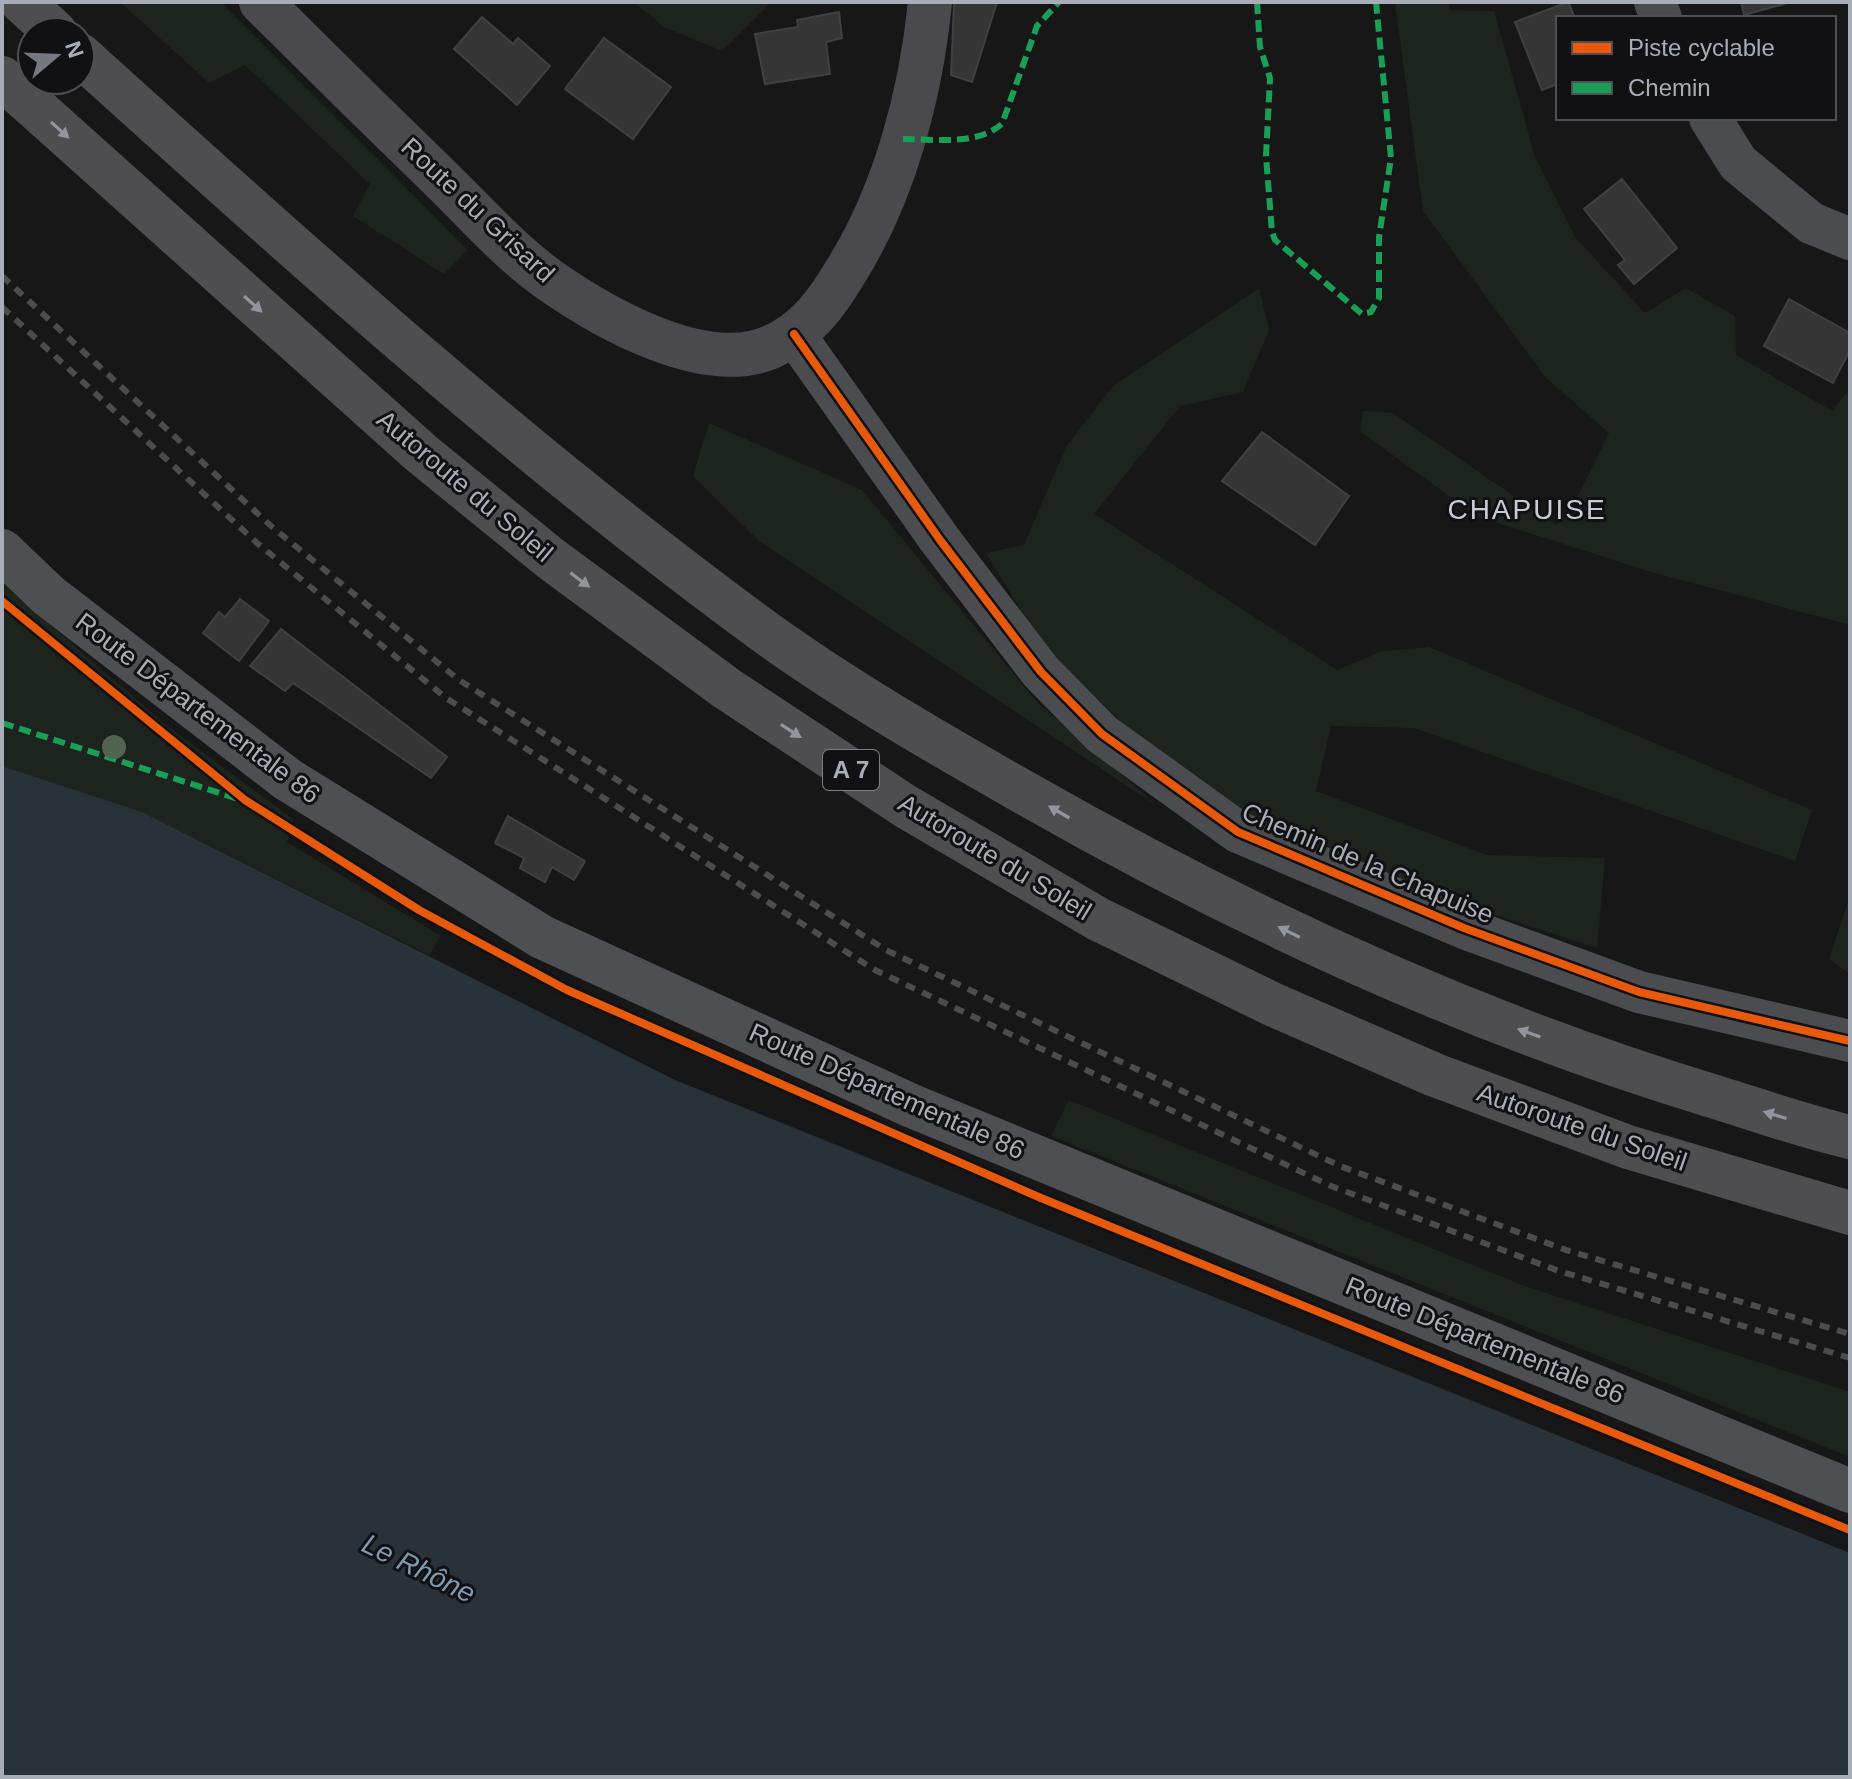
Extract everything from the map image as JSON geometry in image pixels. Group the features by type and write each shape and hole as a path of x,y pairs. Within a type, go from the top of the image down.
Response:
{"highway":[{"path":"22,2 37,16"},
{"name":"A 7","path":"96,69 462,395 579,490 770,635 931,739 1136,856 1312,943 1462,1009 1647,1076 1850,1137"},
{"name":"Autoroute du Soleil","path":"2,78 421,453 550,558 726,688 905,806 1098,919 1274,1005 1435,1075 1628,1147 1850,1213"}],"main road":[{"name":"Route Départementale 86","path":"2,551 48,595 287,779 542,937 912,1106 1850,1491"}],"street":[{"name":"Route du Grisard","path":"261,2 486,224 546,277 600,312 641,332 696,351 744,352 769,348 794,334 823,310 861,247 903,139 926,39 930,2"},
{"path":"1711,120 1738,163 1811,223 1850,239"},
{"name":"Chemin de la Chapuise","path":"794,334 940,540 1041,672 1102,734 1238,832 1464,928 1639,992 1850,1041"}],"shaded area":[{"path":"120,2 221,2 468,250 444,274 353,216 370,184 245,65 209,83"},
{"path":"634,2 771,2 722,51 664,27"},
{"path":"1395,2 1449,2 1449,10 1494,11 1535,157 1575,237 1645,313 1686,288 1735,316 1736,355 1832,411 1850,389 1850,625 1651,572 1476,516 1360,431 1363,411 1393,413 1556,525 1569,514 1609,433 1546,378 1423,211"},
{"path":"1259,288 1269,330 1243,392 1180,406 1094,514 1337,670 1383,651 1429,647 1812,810 1795,861 1414,728 1331,726 1316,791 1487,855 1605,858 1597,948 1417,890 1255,819 1145,744 1046,651 986,553 1024,545 1066,447 1112,387"},
{"path":"709,423 862,490 1037,702 1159,807 759,541 693,476"},
{"path":"2,583 165,724 293,819 287,842 441,936 429,955 142,812 2,766"},
{"path":"1850,896 1850,974 1829,959"},
{"path":"1069,1100 1522,1285 1850,1392 1850,1457 1051,1136"}],"water":[{"name":"Le Rhône","path":"2,766 142,812 675,1080 1850,1553 1850,1777 2,1777"}],"building":[{"path":"954,2 997,2 972,82 951,75"},
{"path":"1568,2 1574,16 1556,16 1556,85 1542,90 1515,22"},
{"path":"1741,2 1791,2 1744,15"},
{"path":"839,12 842,38 826,42 830,74 765,84 755,34 798,27 797,20"},
{"path":"482,17 513,44 518,38 550,66 517,105 454,49"},
{"path":"604,38 671,87 633,139 565,89"},
{"path":"1622,179 1677,248 1634,284 1618,265 1625,260 1584,209"},
{"path":"1789,299 1850,333 1850,350 1833,383 1764,346"},
{"path":"1262,432 1349,496 1315,545 1222,481"},
{"path":"240,599 269,621 239,661 203,633 219,612 225,617"},
{"path":"281,629 447,757 431,778 293,683 285,691 250,666"},
{"path":"508,816 585,861 574,880 552,867 545,882 520,868 524,858 495,843"}],"railway":[{"path":"2,276 271,526 459,680 886,950 1340,1166 1566,1250 1850,1334"},
{"path":"2,307 257,543 446,698 875,970 1331,1186 1559,1271 1850,1358"}],"marked path":[{"path":"903,139 968,138 980,136 1002,124 1037,26 1059,2"},
{"path":"1257,2 1260,47 1270,78 1266,156 1272,232 1275,240 1362,314 1371,312 1379,298 1379,237 1391,158 1376,2"},
{"path":"2,723 238,799"}],"cycle path":[{"path":"794,334 940,540 1041,672 1102,734 1238,832 1464,928 1639,992 1850,1041"},
{"path":"2,601 245,800 419,910 567,990 1041,1198 1850,1530"}],"district":[{"name":"CHAPUISE","path":"1527,509"}]}
